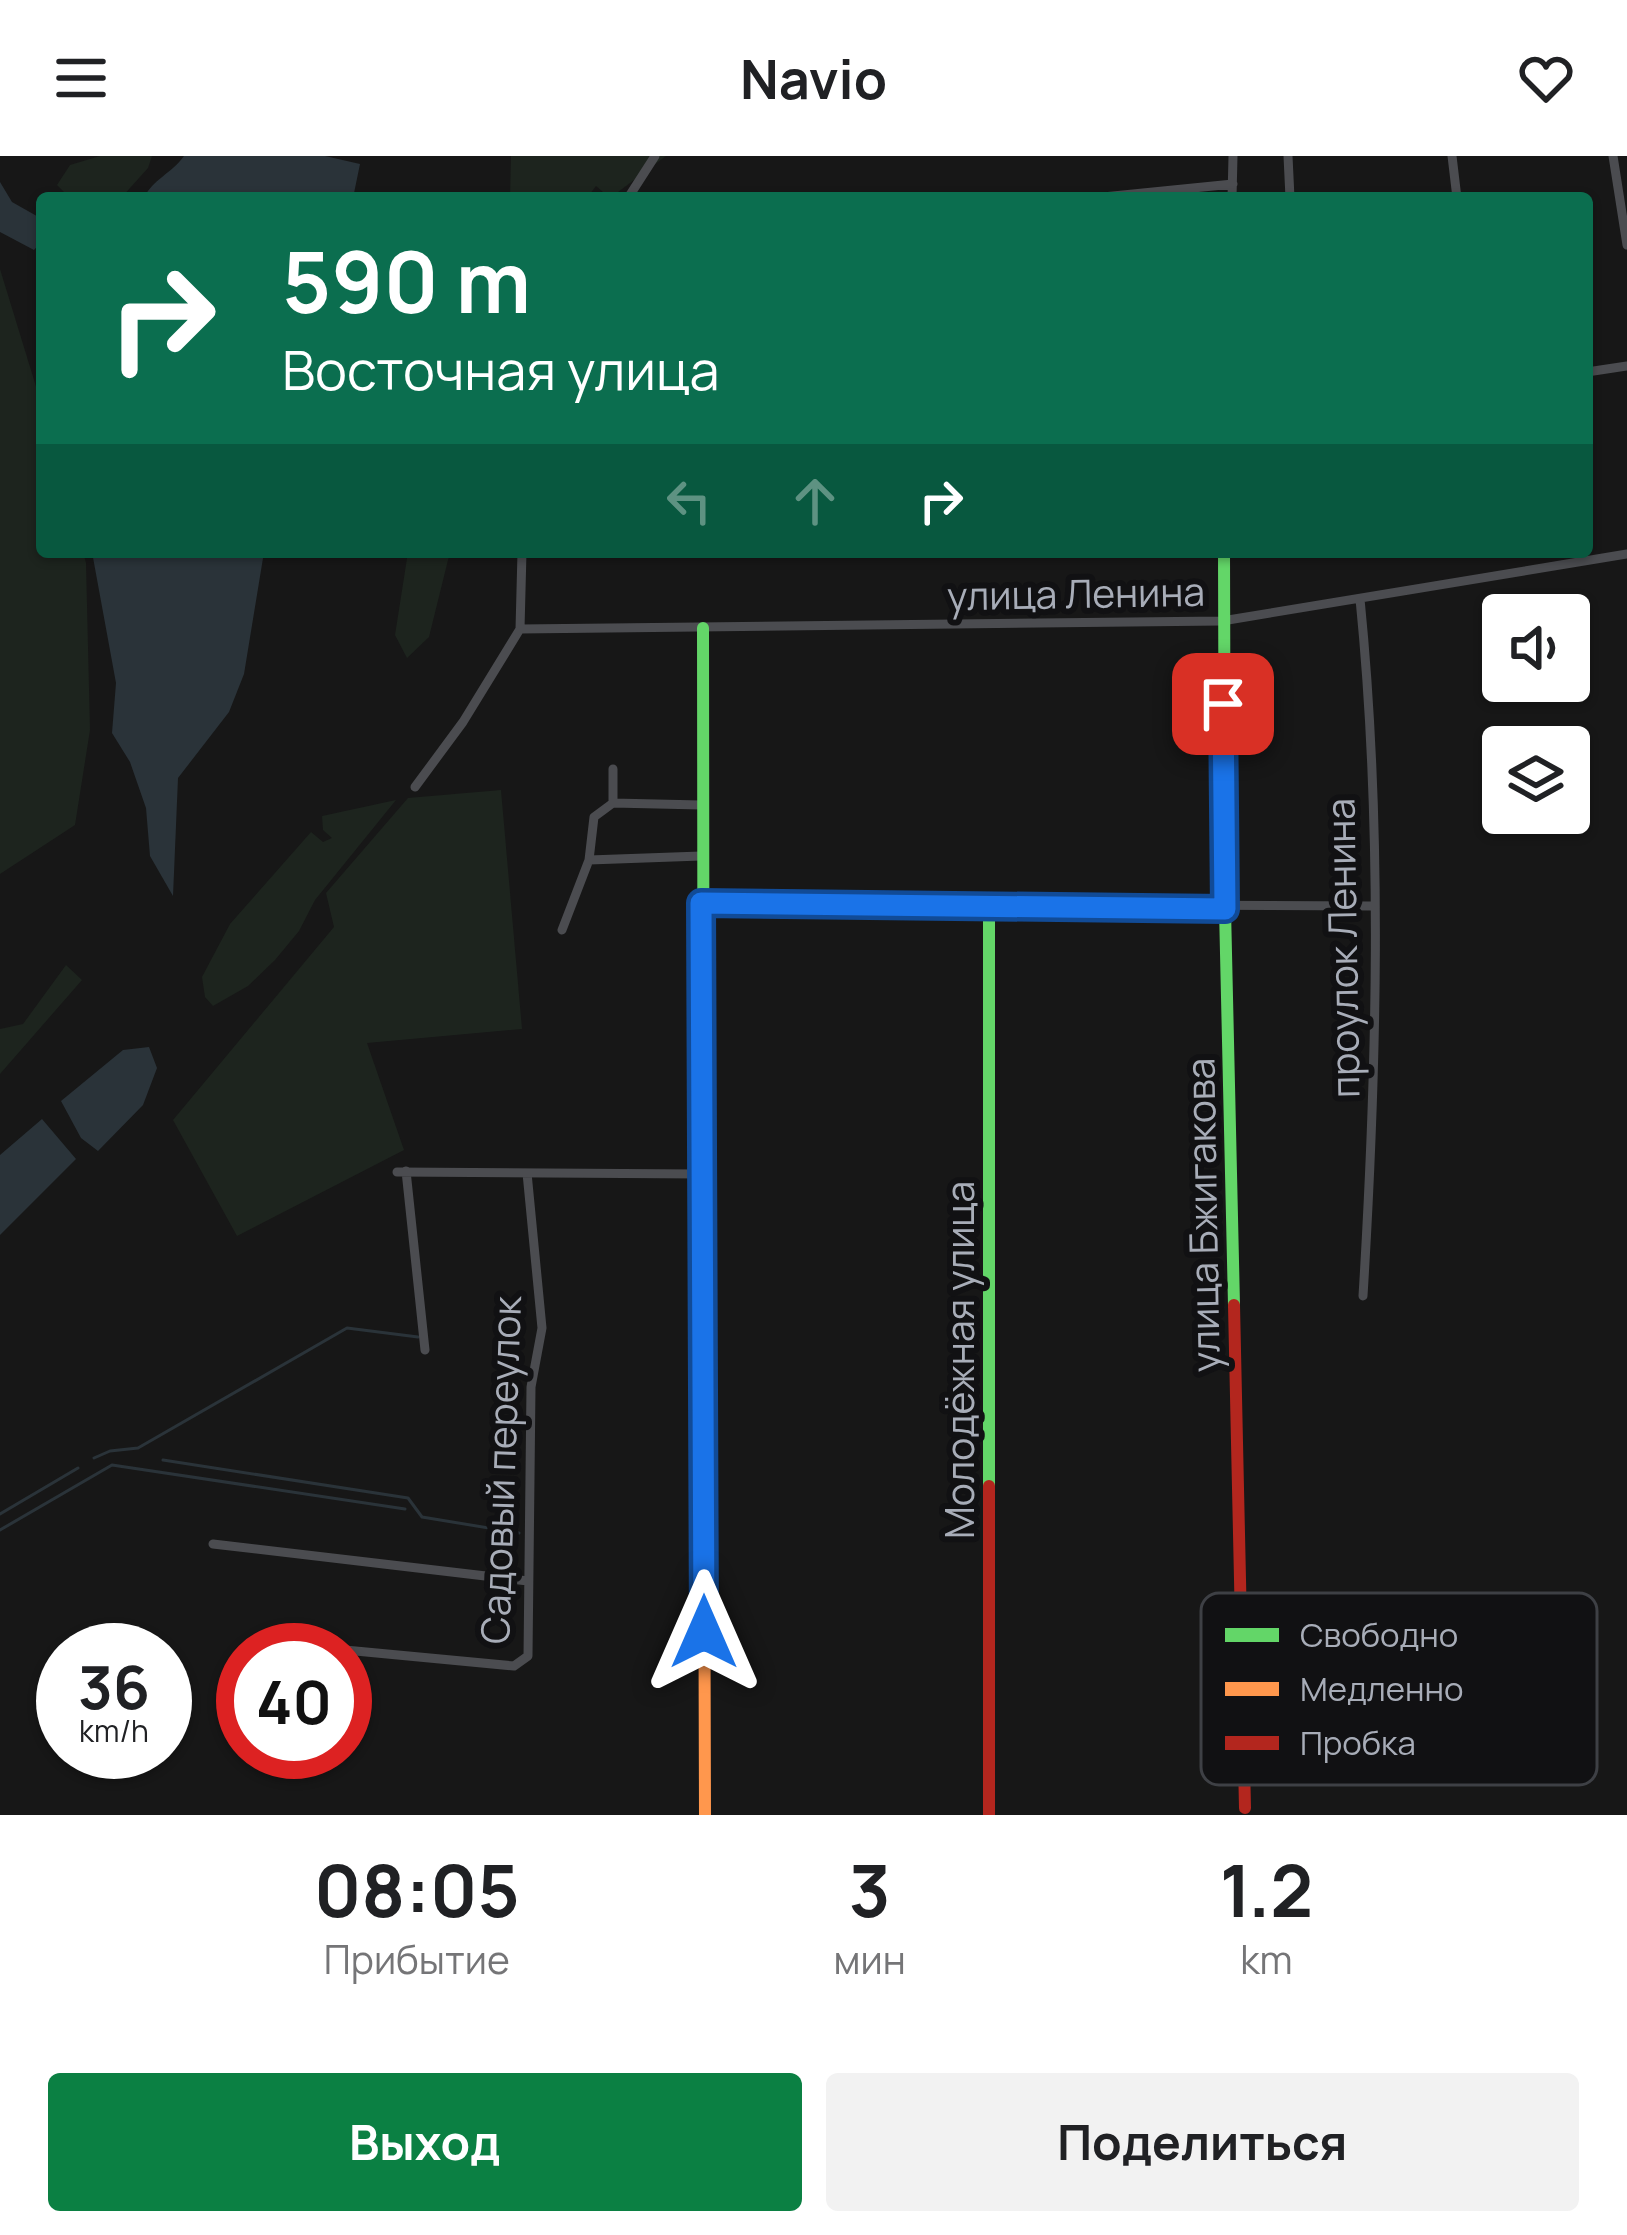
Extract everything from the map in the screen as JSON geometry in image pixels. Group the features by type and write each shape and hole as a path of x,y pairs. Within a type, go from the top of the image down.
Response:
{"street":[{"path":"632,192 655,156"},
{"path":"1232,156 1232,192"},
{"path":"1288,156 1290,192"},
{"path":"1452,156 1455,192"},
{"path":"1613,156 1627,245"},
{"path":"1153,192 1233,184"},
{"path":"1593,371 1627,366"},
{"name":"улица Ленина","path":"1593,556 1627,554"},
{"path":"415,787 463,722 520,629 522,558"},
{"name":"улица Бжигакова","path":"1224,558 1225,909 1240,1593"},
{"name":"улица Ленина","path":"520,629 1222,621 1574,558"},
{"name":"проулок Ленина","path":"1360,599 1368,677 1373,907 1374,1124 1364,1296"},
{"path":"703,628 700,1174 705,1815"},
{"path":"613,769 613,803"},
{"path":"562,929 589,860 593,817 613,803 701,805"},
{"path":"589,860 700,856"},
{"path":"701,903 1373,907"},
{"name":"Молодёжная улица","path":"989,905 989,1815"},
{"path":"425,1350 401,1171 700,1174"},
{"name":"Садовый переулок","path":"372,1653 514,1666 528,1656 530,1387 542,1328 527,1173"},
{"path":"214,1544 528,1581"},
{"name":"улица Бжигакова","path":"1244,1785 1245,1808"}],"shaded area":[{"path":"100,156 152,156 148,168 126,192 64,192 57,185 70,165"},
{"path":"184,156 325,156 360,164 354,192 148,192"},
{"path":"511,156 666,156 618,192 603,192 596,186 592,192 510,192"},
{"path":"0,182 12,202 36,216 36,248 0,232"},
{"path":"0,269 36,386 36,558 85,558 86,563 90,730 75,825 0,874"},
{"path":"93,558 263,558 244,674 229,712 178,778 173,896 150,856 146,808 130,762 112,733 116,683"},
{"path":"407,558 449,558 429,637 407,658 395,635"},
{"path":"501,790 522,1029 367,1043 404,1150 237,1236 173,1120 334,927 326,893 408,798"},
{"path":"396,800 315,900 299,931 275,960 248,986 213,1006 205,997 202,977 230,924 311,832 323,842 332,838 323,830 322,816"},
{"path":"66,965 82,980 0,1074 0,1029 23,1024"},
{"path":"149,1047 157,1068 143,1105 98,1151 81,1138 61,1101 123,1050"},
{"path":"42,1119 76,1159 0,1235 0,1155"}],"waterway":[{"path":"94,1458 138,1448 347,1328 418,1337"},
{"path":"163,1460 408,1498 422,1517 519,1533"},
{"path":"0,1530 112,1465 405,1509"},
{"path":"0,1514 78,1468"}],"traffic: fast":[{"path":"1224,558 1225,909 1234,1305"},
{"path":"703,628 704,1458"},
{"path":"989,905 989,1486"}],"traffic: slow":[{"path":"704,1458 705,1815"}],"traffic: jam":[{"path":"1234,1305 1240,1593"},
{"path":"989,1486 989,1815"},
{"path":"1244,1785 1245,1808"}],"route":[{"path":"704,1632 701,903 1225,909 1223,704"}]}
